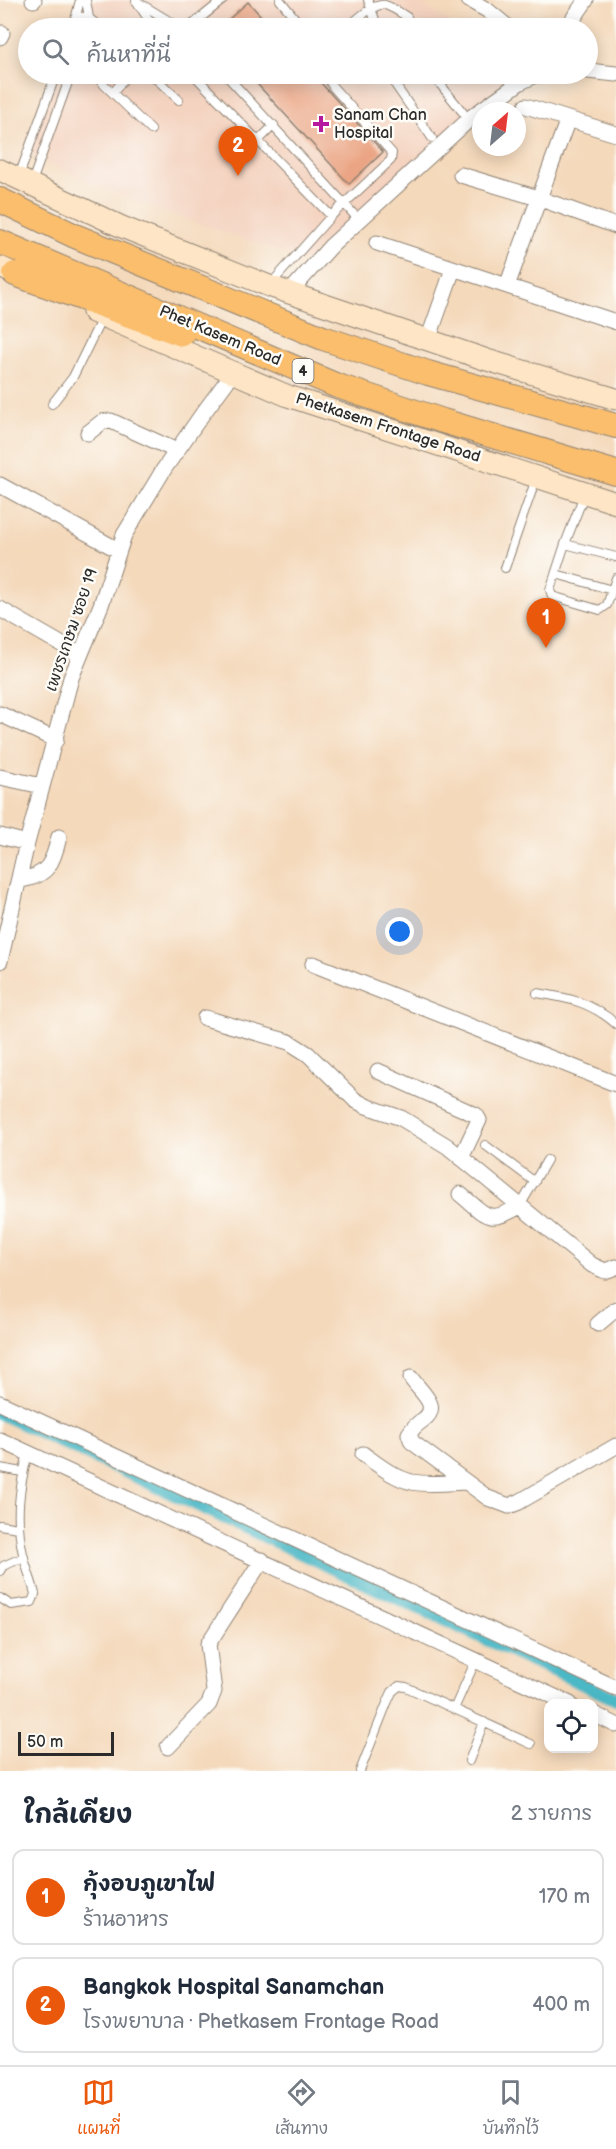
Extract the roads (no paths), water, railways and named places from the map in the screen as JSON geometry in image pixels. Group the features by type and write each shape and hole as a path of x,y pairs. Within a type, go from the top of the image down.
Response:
{"highway":[{"name":"4","path":"0,200 75,236 323,338 387,361 616,426"},
{"name":"Phet Kasem Road","path":"0,242 335,385 443,422 616,473"},
{"path":"7,271 141,321 335,385"}],"main road":[{"path":"16,177 122,227 269,286 428,340 616,399"},
{"name":"Phetkasem Frontage Road","path":"7,271 103,317 288,396 616,503"}],"street":[{"path":"469,0 496,18"},
{"path":"574,18 586,0"},
{"path":"598,72 616,74"},
{"path":"290,292 331,246 512,84"},
{"path":"526,106 616,134"},
{"path":"507,286 568,119"},
{"path":"461,175 538,198 616,226"},
{"path":"377,243 616,322"},
{"path":"428,340 453,269"},
{"name":"เพชรเกษม ซอย 19","path":"0,960 7,901 20,880 27,843 72,678 101,605 118,550 130,524 177,451 233,374"},
{"path":"88,433 102,422 111,421 177,451"},
{"path":"0,485 118,550"},
{"path":"0,609 80,655"},
{"path":"0,714 56,740"},
{"path":"0,777 42,786"},
{"path":"0,836 27,843"},
{"path":"20,880 35,878 49,866 59,837"},
{"path":"313,964 616,1084"},
{"path":"205,1018 289,1042 308,1054 356,1100 366,1106 401,1118 447,1146 592,1265 604,1271 616,1268"},
{"path":"378,1071 476,1114 479,1120 461,1158"},
{"path":"460,1194 482,1213 491,1217 502,1216 520,1206"},
{"path":"598,1324 616,1309"},
{"path":"411,1378 430,1402 432,1409 429,1415 412,1427 410,1434 412,1442 488,1498 509,1506 616,1446"},
{"path":"0,1403 616,1688"},
{"path":"0,1440 559,1699"},
{"path":"363,1454 410,1481 429,1484 464,1482"},
{"path":"168,1747 209,1704 214,1690 208,1644 262,1560"},
{"path":"598,1716 616,1725"}],"lane":[{"path":"80,0 78,16 89,18 86,0"},
{"path":"136,0 148,18"},
{"path":"136,0 166,18"},
{"path":"200,18 223,0"},
{"path":"280,0 295,18"},
{"path":"368,0 374,18"},
{"path":"360,18 381,5 387,5 407,17"},
{"path":"16,177 52,84"},
{"path":"16,177 66,84"},
{"path":"104,84 151,130"},
{"path":"113,93 120,84"},
{"path":"162,84 179,100"},
{"path":"203,84 331,216"},
{"path":"235,84 360,220"},
{"path":"269,286 331,216 391,160 392,153 331,84"},
{"path":"396,84 432,138"},
{"path":"440,84 469,120"},
{"path":"258,141 274,125"},
{"path":"52,404 73,377 103,317"},
{"path":"505,568 536,477"},
{"path":"584,494 550,590 552,596 600,610 607,605 616,578"},
{"path":"565,544 616,557"},
{"path":"556,574 612,590"},
{"path":"537,993 570,998 602,1011 616,1024"},
{"path":"485,1145 535,1182"},
{"path":"520,1206 548,1160"},
{"path":"0,1598 11,1605 32,1602 35,1594 18,1528 18,1509 28,1453"},
{"path":"0,1468 23,1472"},
{"path":"0,1525 18,1528"},
{"path":"0,1571 3,1566 24,1557"},
{"path":"454,1709 476,1660"},
{"path":"360,1771 392,1692 399,1686 406,1687 531,1744"},
{"path":"469,1761 484,1722"}],"waterway":[{"path":"0,1413 616,1699"}],"place":[{"name":"Sanam Chan Hospital","path":"321,124"},
{"name":"Bangkok Hospital Sanamchan","path":"238,176"},
{"name":"กุ้งอบภูเขาไฟ","path":"546,648"}]}
